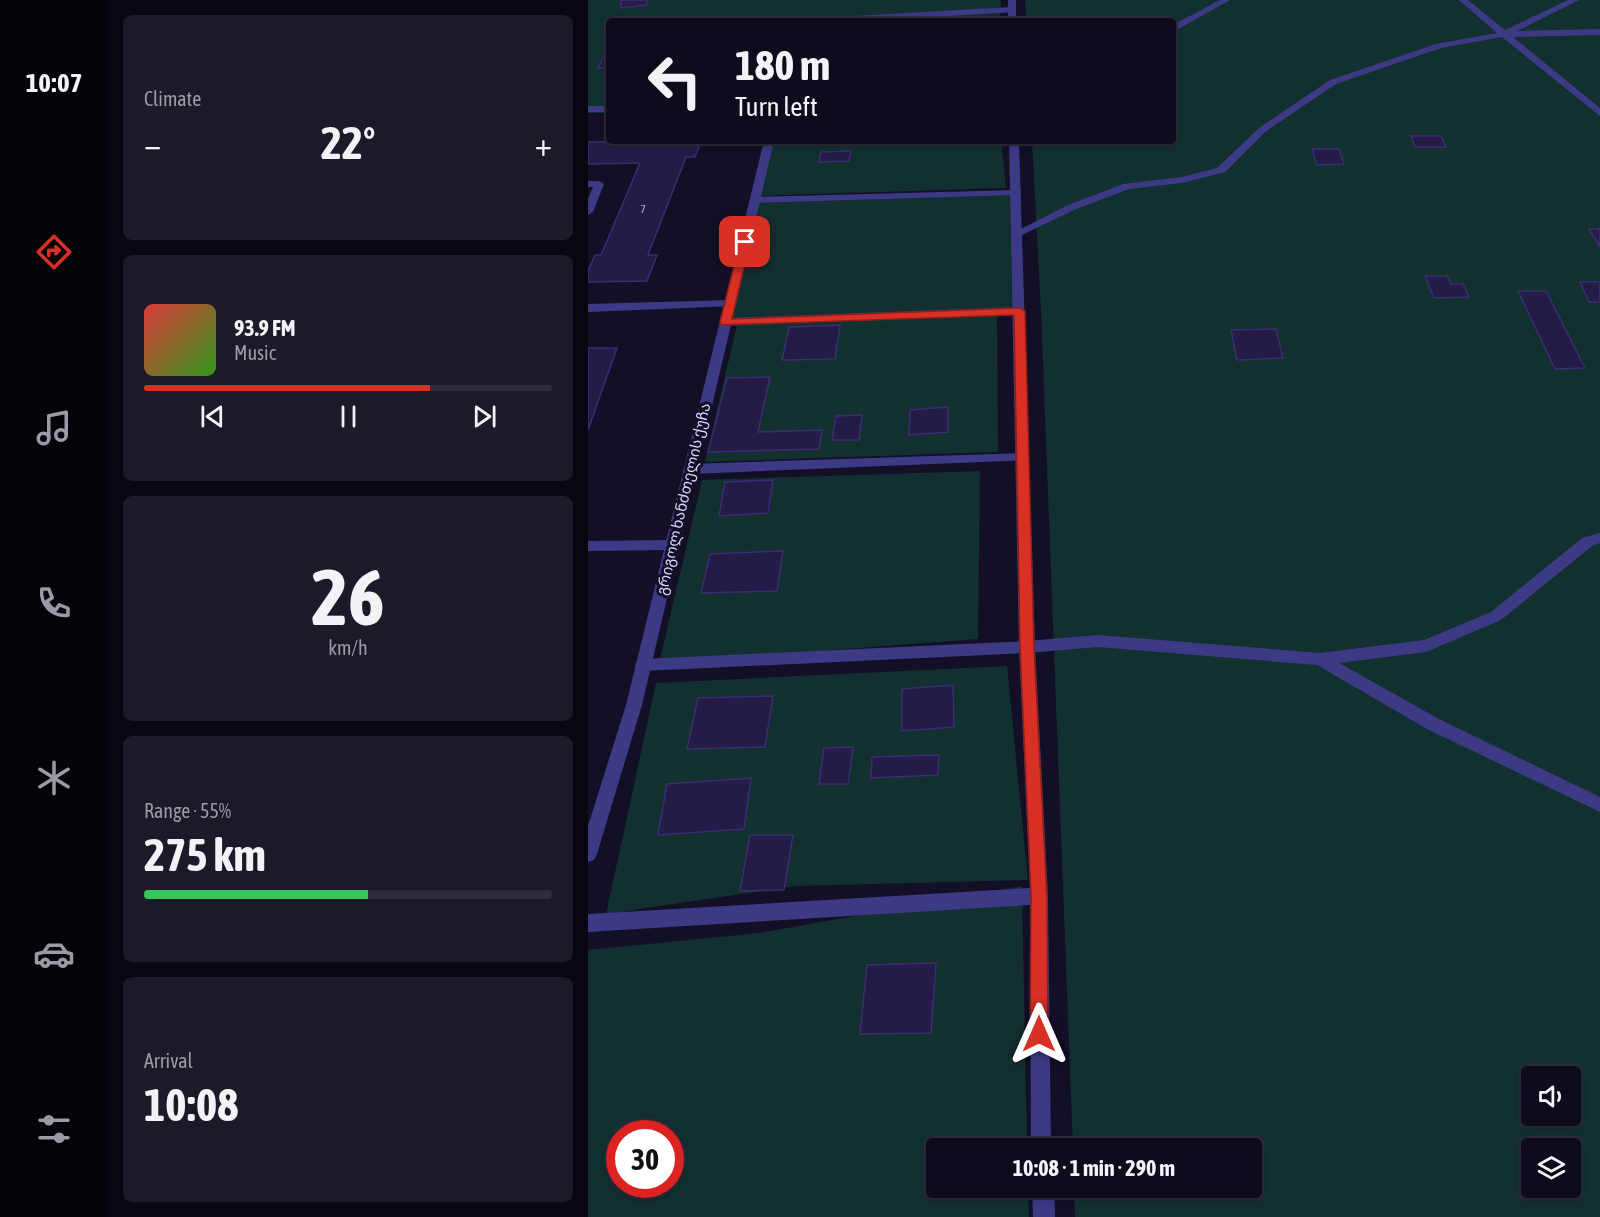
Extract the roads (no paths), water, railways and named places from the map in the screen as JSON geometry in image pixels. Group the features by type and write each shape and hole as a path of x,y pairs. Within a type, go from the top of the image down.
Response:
{"street":[{"path":"1176,27 1226,0"},
{"path":"1463,0 1600,113"},
{"path":"1504,34 1575,0"},
{"path":"855,18 1012,5"},
{"path":"1018,233 1070,208 1127,186 1182,180 1221,170 1262,130 1333,82 1439,46 1504,34 1600,32"},
{"path":"588,109 606,109"},
{"name":"გრიგოლ ხანძთელის ქუჩა","path":"588,854 634,705 768,144"},
{"path":"1014,144 1027,647 1039,896 1041,1138"},
{"path":"588,184 599,184 588,212"},
{"path":"755,200 1017,193"},
{"path":"588,308 730,304"},
{"path":"726,322 1020,311"},
{"path":"690,468 1023,457"},
{"path":"643,665 1027,647 1098,641 1320,659 1426,646 1496,616 1587,542 1600,538"},
{"path":"588,546 672,545"},
{"path":"1320,659 1433,724 1600,806"},
{"path":"588,924 1039,896"},
{"path":"1043,1198 1044,1217"}]}
